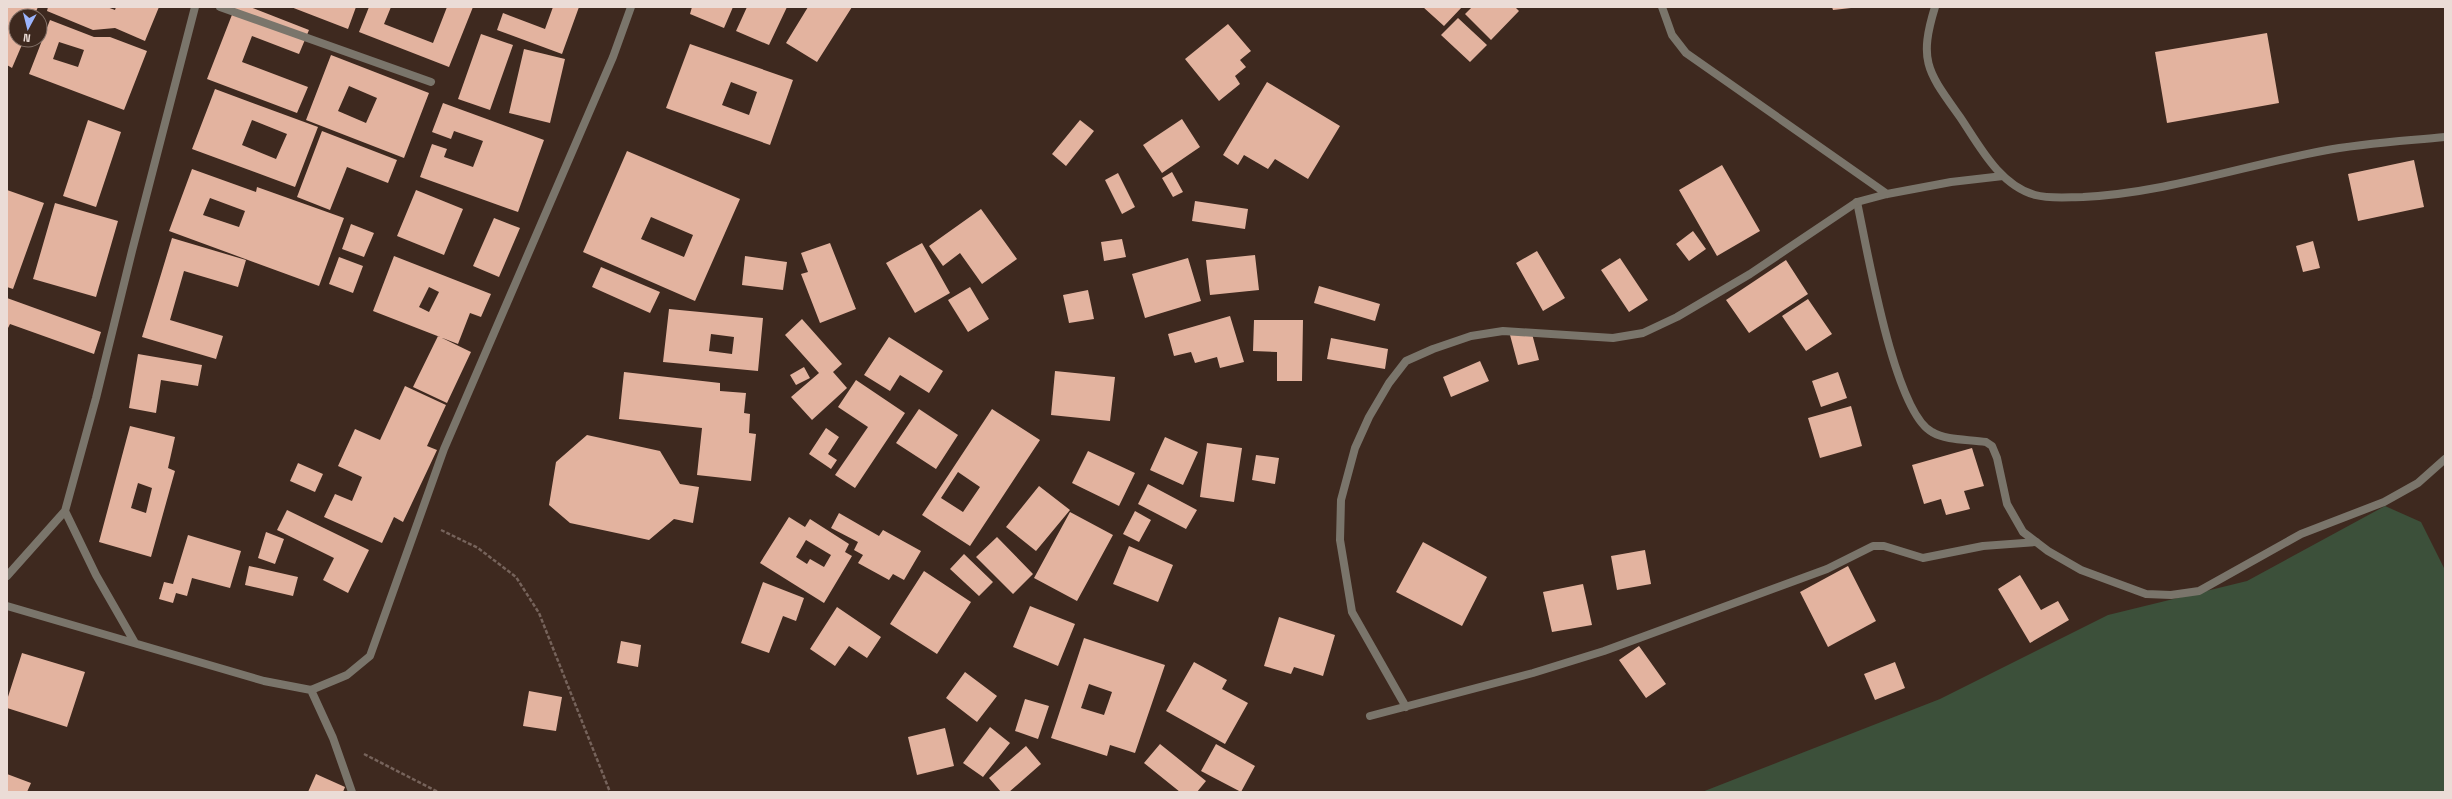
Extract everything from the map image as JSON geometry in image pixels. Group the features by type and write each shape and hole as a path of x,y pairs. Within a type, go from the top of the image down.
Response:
{"street":[{"path":"7,576 65,511 96,398 195,7"},
{"path":"220,7 430,82"},
{"path":"7,606 264,681 311,690 347,675 370,656 444,449 613,57 631,7"},
{"path":"1662,7 1672,35 1686,53 1887,194"},
{"path":"1935,7 1927,34 1926,51 1929,67 1942,91 2003,176 2018,187 2035,195 2062,197 2119,195 2324,150 2445,137"},
{"path":"1406,706 1352,612 1340,540 1341,500 1355,448 1369,417 1389,383 1406,361 1433,349 1470,336 1503,331 1613,338 1643,333 1677,318 1750,274 1857,202 1887,194 1950,182 2003,176"},
{"path":"1857,202 1900,384 1917,420 1932,433 1986,442 1992,446 1997,458 2007,504 2022,532 2081,570 2146,594 2171,595 2199,591 2301,534 2384,502 2418,483 2445,459"},
{"path":"65,511 96,575 135,643"},
{"path":"1370,716 1532,673 1604,651 1827,569 1873,546 1884,546 1923,558 1972,548 2036,542"},
{"path":"311,690 334,738 352,792"}],"path":[{"path":"418,519 478,548 516,577 539,613 610,792"},
{"path":"334,738 438,792"}],"green space":[{"path":"2385,506 2421,522 2445,570 2445,792 1702,792 1940,699 2108,615 2247,581"}],"building":[{"path":"7,7 38,7 8,8 8,48 21,48 12,68 7,65"},
{"path":"107,7 115,10 116,7 159,7 145,41 115,28 93,30 48,11 48,8"},
{"path":"235,7 250,7 309,30 299,54 252,36 242,62 308,87 297,113 207,79"},
{"path":"291,7 356,7 348,29"},
{"path":"369,7 391,7 384,24 433,43 447,7 473,7 449,67 359,32"},
{"path":"553,7 579,7 562,54 497,30 503,13 545,29"},
{"path":"692,7 733,7 724,28 690,14"},
{"path":"747,7 787,7 769,45 736,31"},
{"path":"808,7 852,7 817,62 786,43"},
{"path":"1423,7 1462,7 1444,26"},
{"path":"1472,7 1515,7 1519,11 1491,40 1465,14"},
{"path":"1832,7 1851,7 1851,8 1833,10"},
{"path":"1458,18 1487,45 1470,62 1441,35"},
{"path":"50,20 94,37 110,37 147,51 124,110 29,74 39,48 48,48 48,25","holes":["59,42 84,50 78,67 53,59"]},
{"path":"1228,24 1251,51 1240,60 1246,67 1235,76 1240,84 1219,101 1185,59"},
{"path":"2267,33 2279,103 2167,123 2155,52"},
{"path":"481,34 513,45 490,110 458,99"},
{"path":"690,44 793,80 770,145 666,108","holes":["731,82 757,92 749,115 722,105"]},
{"path":"524,49 565,59 550,123 509,113"},
{"path":"331,55 429,93 404,158 306,120","holes":["349,86 377,98 366,123 338,111"]},
{"path":"1267,82 1340,126 1308,179 1275,159 1268,169 1244,155 1238,165 1223,155"},
{"path":"215,89 318,127 295,187 192,149","holes":["252,120 287,134 276,159 242,145"]},
{"path":"443,103 544,140 518,212 420,177 432,144 447,149 444,157 473,167 483,141 454,131 451,139 432,132"},
{"path":"1182,119 1200,147 1162,173 1143,145"},
{"path":"88,120 121,132 96,207 63,196"},
{"path":"1080,120 1094,131 1066,166 1052,154"},
{"path":"322,131 397,160 388,183 347,167 330,210 297,197"},
{"path":"627,151 740,199 695,301 583,252","holes":["651,217 693,235 684,257 641,239"]},
{"path":"2414,160 2424,207 2358,221 2348,174"},
{"path":"1722,165 1760,231 1717,256 1679,190"},
{"path":"192,169 256,192 257,187 344,218 319,286 169,231","holes":["210,198 245,211 239,227 203,215"]},
{"path":"1172,172 1183,192 1173,197 1162,178"},
{"path":"1118,173 1135,207 1122,214 1105,180"},
{"path":"7,190 44,203 13,289 7,287"},
{"path":"416,190 463,209 444,255 397,236"},
{"path":"1195,201 1248,209 1245,229 1192,221"},
{"path":"55,203 118,221 96,297 33,279"},
{"path":"981,209 1017,259 982,284 960,253 943,266 929,246"},
{"path":"494,218 520,228 499,277 473,266"},
{"path":"351,224 374,233 364,257 342,249"},
{"path":"1693,231 1706,249 1689,261 1676,244"},
{"path":"172,238 246,260 238,287 184,271 170,320 223,336 216,359 142,337"},
{"path":"1122,239 1126,257 1104,261 1101,242"},
{"path":"2313,241 2320,268 2303,272 2296,246"},
{"path":"830,243 856,309 820,323 801,274 808,272 801,253"},
{"path":"922,243 950,293 915,313 886,263"},
{"path":"1537,251 1565,298 1543,311 1516,263"},
{"path":"1255,255 1259,290 1210,295 1206,260"},
{"path":"394,256 491,294 481,317 470,313 458,344 373,311","holes":["429,287 439,292 429,312 419,307"]},
{"path":"745,256 787,262 783,290 742,285"},
{"path":"339,257 363,266 353,293 329,284"},
{"path":"1188,258 1201,301 1145,318 1132,274"},
{"path":"1620,258 1648,300 1629,312 1601,270"},
{"path":"1786,260 1808,294 1749,333 1726,300"},
{"path":"601,267 660,292 650,313 592,287"},
{"path":"1319,286 1380,304 1375,321 1314,303"},
{"path":"970,287 989,319 968,332 948,300"},
{"path":"1088,290 1094,319 1069,323 1063,295"},
{"path":"7,298 101,332 94,354 10,324 7,330"},
{"path":"1808,299 1832,334 1806,351 1782,316"},
{"path":"669,309 763,318 758,371 663,362","holes":["711,334 734,337 732,354 709,351"]},
{"path":"1230,316 1244,362 1220,368 1217,357 1195,363 1191,352 1174,356 1168,334"},
{"path":"802,319 842,364 833,372 847,388 812,420 791,397 819,373 785,335"},
{"path":"1254,320 1303,320 1302,381 1277,381 1277,352 1253,351"},
{"path":"1531,330 1539,360 1518,365 1510,335"},
{"path":"438,336 471,352 447,403 413,387"},
{"path":"889,337 943,371 929,393 900,375 890,391 864,375"},
{"path":"1331,338 1388,349 1385,369 1327,359"},
{"path":"138,354 202,365 198,386 161,380 156,413 129,408"},
{"path":"1480,361 1489,381 1451,397 1443,377"},
{"path":"804,367 810,378 796,385 790,375"},
{"path":"1055,371 1115,377 1110,421 1051,415"},
{"path":"624,372 720,383 720,391 746,393 744,413 750,414 749,433 756,434 751,481 697,475 702,428 619,419"},
{"path":"1838,372 1847,398 1821,407 1812,381"},
{"path":"856,380 905,413 855,488 835,475 868,427 838,407"},
{"path":"405,386 446,405 427,446 437,450 403,522 394,517 382,543 324,517 335,494 352,501 362,477 338,466 355,429 380,440"},
{"path":"1851,406 1862,446 1820,458 1808,418"},
{"path":"919,409 958,435 936,469 896,443"},
{"path":"992,409 1040,440 970,546 922,515","holes":["958,472 980,487 963,512 941,498"]},
{"path":"130,426 175,437 168,468 175,471 151,557 99,542","holes":["138,483 152,488 146,513 131,508"]},
{"path":"826,428 839,437 828,454 837,460 831,469 809,454"},
{"path":"587,435 660,451 680,484 699,487 693,523 674,519 649,540 570,523 549,505 556,462"},
{"path":"1165,437 1198,452 1183,485 1150,470"},
{"path":"1207,443 1242,448 1234,502 1200,497"},
{"path":"1972,448 1984,486 1964,491 1970,509 1946,515 1941,499 1924,504 1912,465"},
{"path":"1088,451 1135,473 1119,506 1072,483"},
{"path":"1256,455 1279,458 1275,484 1252,480"},
{"path":"298,463 323,474 315,492 290,481"},
{"path":"1148,484 1197,510 1186,529 1138,504"},
{"path":"1039,486 1070,510 1036,551 1006,527"},
{"path":"287,510 369,550 348,593 323,580 334,558 277,530"},
{"path":"1135,511 1151,520 1139,542 1123,534"},
{"path":"1070,512 1113,535 1077,601 1034,578"},
{"path":"839,513 879,536 883,530 921,551 904,580 893,574 889,580 858,563 863,555 854,550 858,542 831,528"},
{"path":"789,517 805,527 810,519 849,544 845,552 852,556 824,603 760,563","holes":["806,540 831,555 824,567 810,559 807,564 796,557"]},
{"path":"266,532 284,539 275,564 258,558"},
{"path":"188,535 241,551 230,588 192,578 187,596 176,593 173,603 159,599 164,582 173,584"},
{"path":"997,537 1033,574 1013,594 976,557"},
{"path":"1423,542 1487,577 1462,626 1396,592"},
{"path":"1129,546 1173,565 1158,602 1113,584"},
{"path":"1645,550 1651,584 1617,590 1611,556"},
{"path":"964,554 993,582 979,596 950,569"},
{"path":"249,566 298,577 293,596 245,585"},
{"path":"1848,566 1876,621 1828,647 1800,592"},
{"path":"924,571 971,602 937,654 890,624"},
{"path":"2020,575 2041,610 2058,601 2069,620 2030,643 1998,589"},
{"path":"763,582 804,598 796,621 783,616 769,653 741,643"},
{"path":"1583,584 1592,625 1552,632 1543,592"},
{"path":"1030,606 1075,624 1058,666 1013,647"},
{"path":"837,607 881,637 867,658 849,646 835,666 810,649"},
{"path":"1279,617 1335,635 1323,676 1294,667 1291,674 1264,666"},
{"path":"1084,638 1165,665 1135,753 1110,745 1107,756 1051,738","holes":["1089,684 1112,692 1104,715 1081,708"]},
{"path":"621,641 641,645 638,667 617,663"},
{"path":"1639,646 1666,684 1646,698 1619,660"},
{"path":"22,653 85,672 67,727 7,708 7,700"},
{"path":"1194,662 1227,680 1222,689 1248,703 1225,744 1166,711"},
{"path":"1895,662 1905,688 1875,700 1864,674"},
{"path":"965,672 997,696 977,722 946,698"},
{"path":"529,691 562,697 556,731 523,726"},
{"path":"1025,699 1049,706 1038,739 1015,731"},
{"path":"990,727 1010,743 983,777 963,763"},
{"path":"945,728 954,766 917,775 908,737"},
{"path":"1160,744 1206,781 1197,792 1180,792 1144,763"},
{"path":"1216,744 1255,766 1241,792 1201,771"},
{"path":"1026,746 1041,764 1009,792 1001,792 989,778"},
{"path":"7,774 31,783 27,792 7,792"},
{"path":"316,774 345,787 343,792 308,792"}]}
